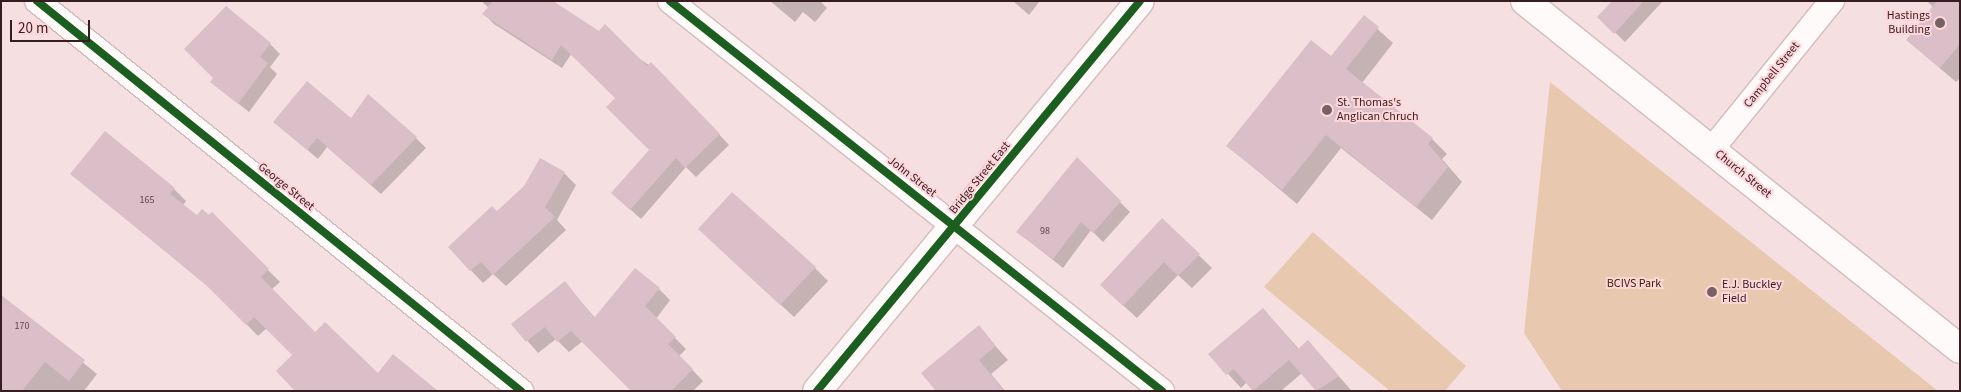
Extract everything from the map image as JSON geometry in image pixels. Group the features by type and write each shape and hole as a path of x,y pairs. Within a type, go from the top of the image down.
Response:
{"street":[{"name":"George Street","path":"37,1 522,391"},
{"name":"John Street","path":"670,1 956,225 1162,391"},
{"name":"Bridge Street East","path":"817,391 1140,1"},
{"name":"Church Street","path":"1525,1 1960,349"},
{"name":"Campbell Street","path":"1712,149 1832,1"}],"green space":[{"name":"BCIVS Park","path":"1550,82 1938,391 1562,391 1524,333"},
{"path":"1313,232 1466,366 1445,391 1390,391 1264,287"}],"building":[{"path":"493,1 553,1 599,31 605,24 647,66 651,62 720,134 685,168 676,158 630,210 611,193 649,150 606,107 615,98 561,45 552,60 482,14"},
{"path":"1612,1 1644,1 1614,34 1597,17"},
{"name":"Hastings Building","path":"1937,1 1960,1 1960,44 1940,68 1906,40"},
{"path":"226,6 271,43 260,57 268,63 238,104 210,82 213,78 184,49"},
{"name":"St. Thomas's Anglican Chruch","path":"1364,15 1379,27 1346,69 1433,138 1428,144 1448,167 1416,207 1326,135 1282,190 1226,146 1311,40 1331,56"},
{"path":"307,81 351,118 368,94 417,137 371,185 317,138 307,150 273,122"},
{"path":"105,131 175,188 170,194 197,215 202,209 209,215 212,212 269,269 261,277 315,332 325,322 378,373 393,354 438,391 295,391 276,371 292,355 254,317 246,325 204,283 70,174"},
{"path":"1077,157 1121,201 1093,233 1081,222 1053,259 1016,232"},
{"path":"540,158 565,172 545,207 555,217 493,275 481,262 470,271 448,247 492,206 497,211 524,186"},
{"path":"732,192 816,267 780,305 698,229"},
{"path":"1162,218 1200,254 1178,276 1164,262 1123,306 1100,285"},
{"path":"635,268 660,288 645,306 676,337 668,344 693,369 671,391 631,391 571,331 557,342 545,327 526,342 511,324 565,281 594,318"},
{"path":"1,295 85,360 69,381 45,362 22,391 1,391"},
{"path":"1263,308 1298,349 1308,340 1339,376 1316,391 1289,360 1253,391 1234,369 1226,375 1208,354"},
{"path":"979,325 996,346 979,360 1004,391 936,391 921,373"}],"cycle path":[{"path":"37,1 521,391"},
{"path":"670,1 1162,391"},
{"path":"817,391 1140,1"}],"place":[{"name":"Hastings Building","path":"1940,23"},
{"name":"St. Thomas's Anglican Chruch","path":"1327,110"},
{"name":"E.J. Buckley Field","path":"1712,292"}]}
